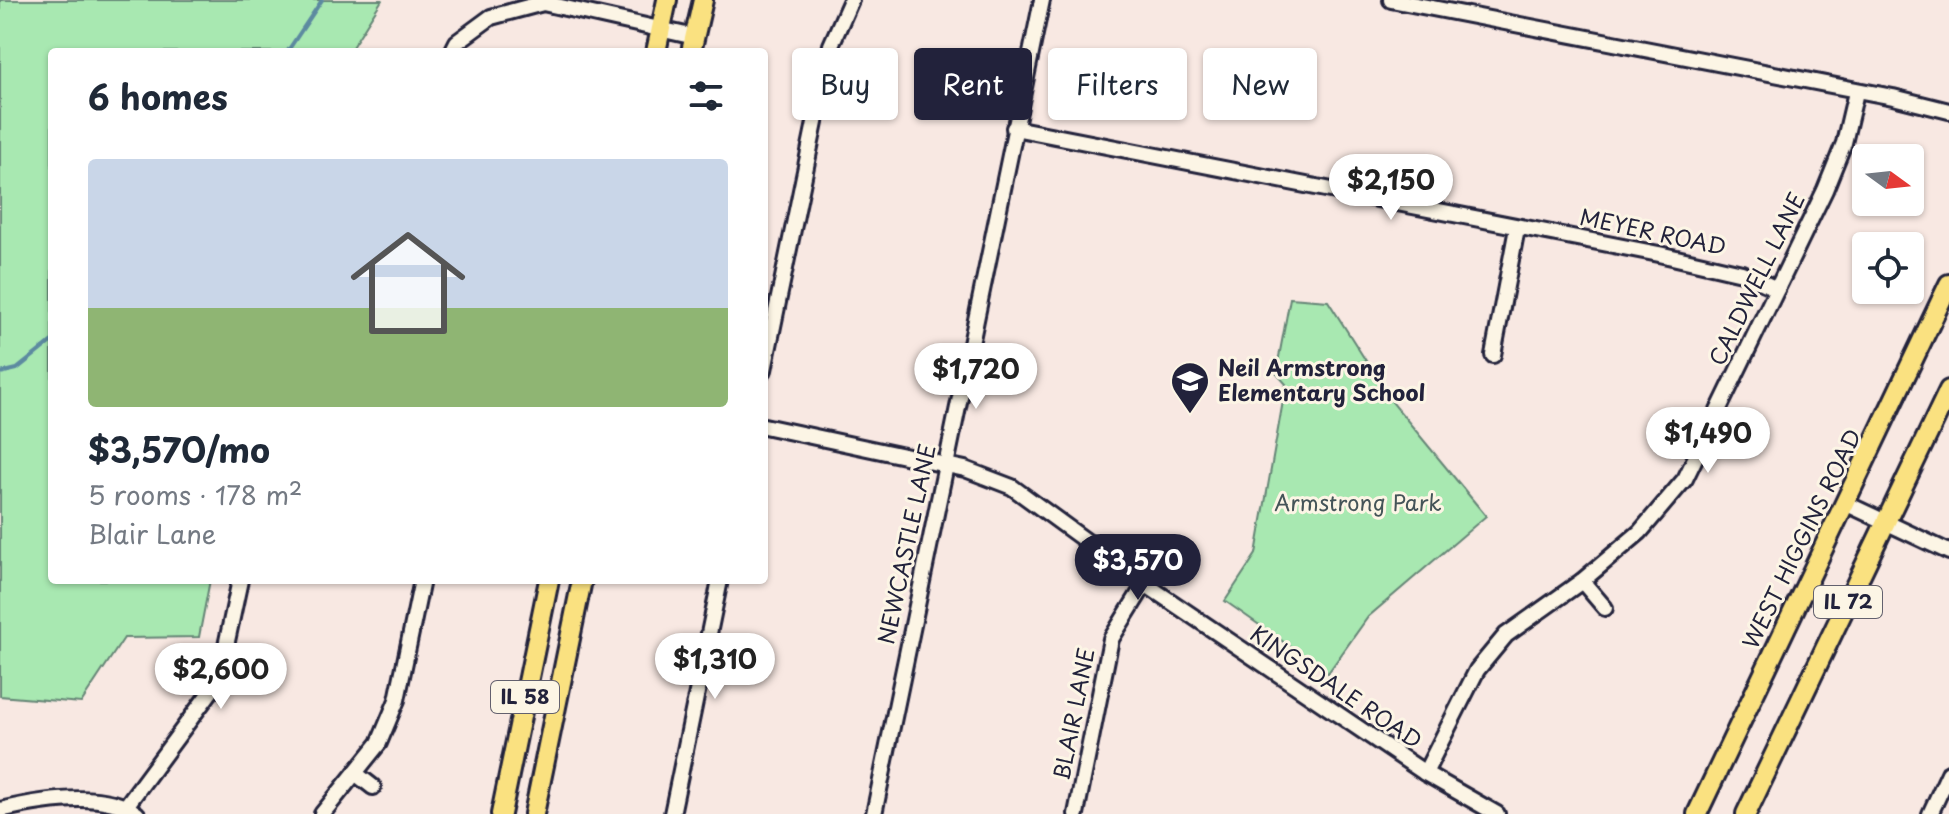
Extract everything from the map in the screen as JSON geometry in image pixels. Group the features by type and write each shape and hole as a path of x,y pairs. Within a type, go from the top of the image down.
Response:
{"main road":[{"path":"657,48 667,0"},
{"path":"693,44 703,0"},
{"name":"WEST HIGGINS ROAD","path":"1697,814 1949,284"},
{"name":"IL 72","path":"1746,814 1949,390"},
{"name":"IL 58","path":"501,814 548,584"},
{"name":"IL 58","path":"534,814 581,584"}],"street":[{"path":"768,351 831,45 851,0"},
{"name":"NEWCASTLE LANE","path":"874,814 1042,0"},
{"path":"1391,0 1893,97 1949,111"},
{"path":"454,48 457,42 491,17 543,3 661,30 693,44"},
{"name":"CALDWELL LANE","path":"1425,773 1477,670 1506,635 1582,581 1640,532 1685,479 1844,143 1856,92"},
{"name":"MEYER ROAD","path":"1014,128 1673,257 1742,273 1777,289"},
{"path":"1493,355 1517,228"},
{"name":"KINGSDALE ROAD","path":"768,427 945,464 982,474 1012,487 1145,584 1425,773 1497,814"},
{"path":"1847,504 1949,552"},
{"path":"1582,581 1605,608"},
{"path":"0,810 56,798 132,810 211,691 225,652 239,584"},
{"path":"322,814 379,743 397,700 421,584"},
{"path":"672,814 719,584"},
{"name":"BLAIR LANE","path":"1076,814 1111,639 1145,584"},
{"path":"355,773 373,787"},
{"path":"1930,814 1949,773"}],"green space":[{"path":"0,0 382,0 352,48 48,48 48,584 209,584 199,637 124,638 81,703 0,696"},
{"name":"Armstrong Park","path":"1290,298 1328,301 1392,402 1486,516 1368,617 1328,673 1225,601 1256,554 1286,384 1276,373"}],"waterway":[{"path":"290,48 322,0"},
{"path":"0,373 17,369 48,344"}],"place":[{"name":"Neil Armstrong Elementary School","path":"1190,415"}]}
